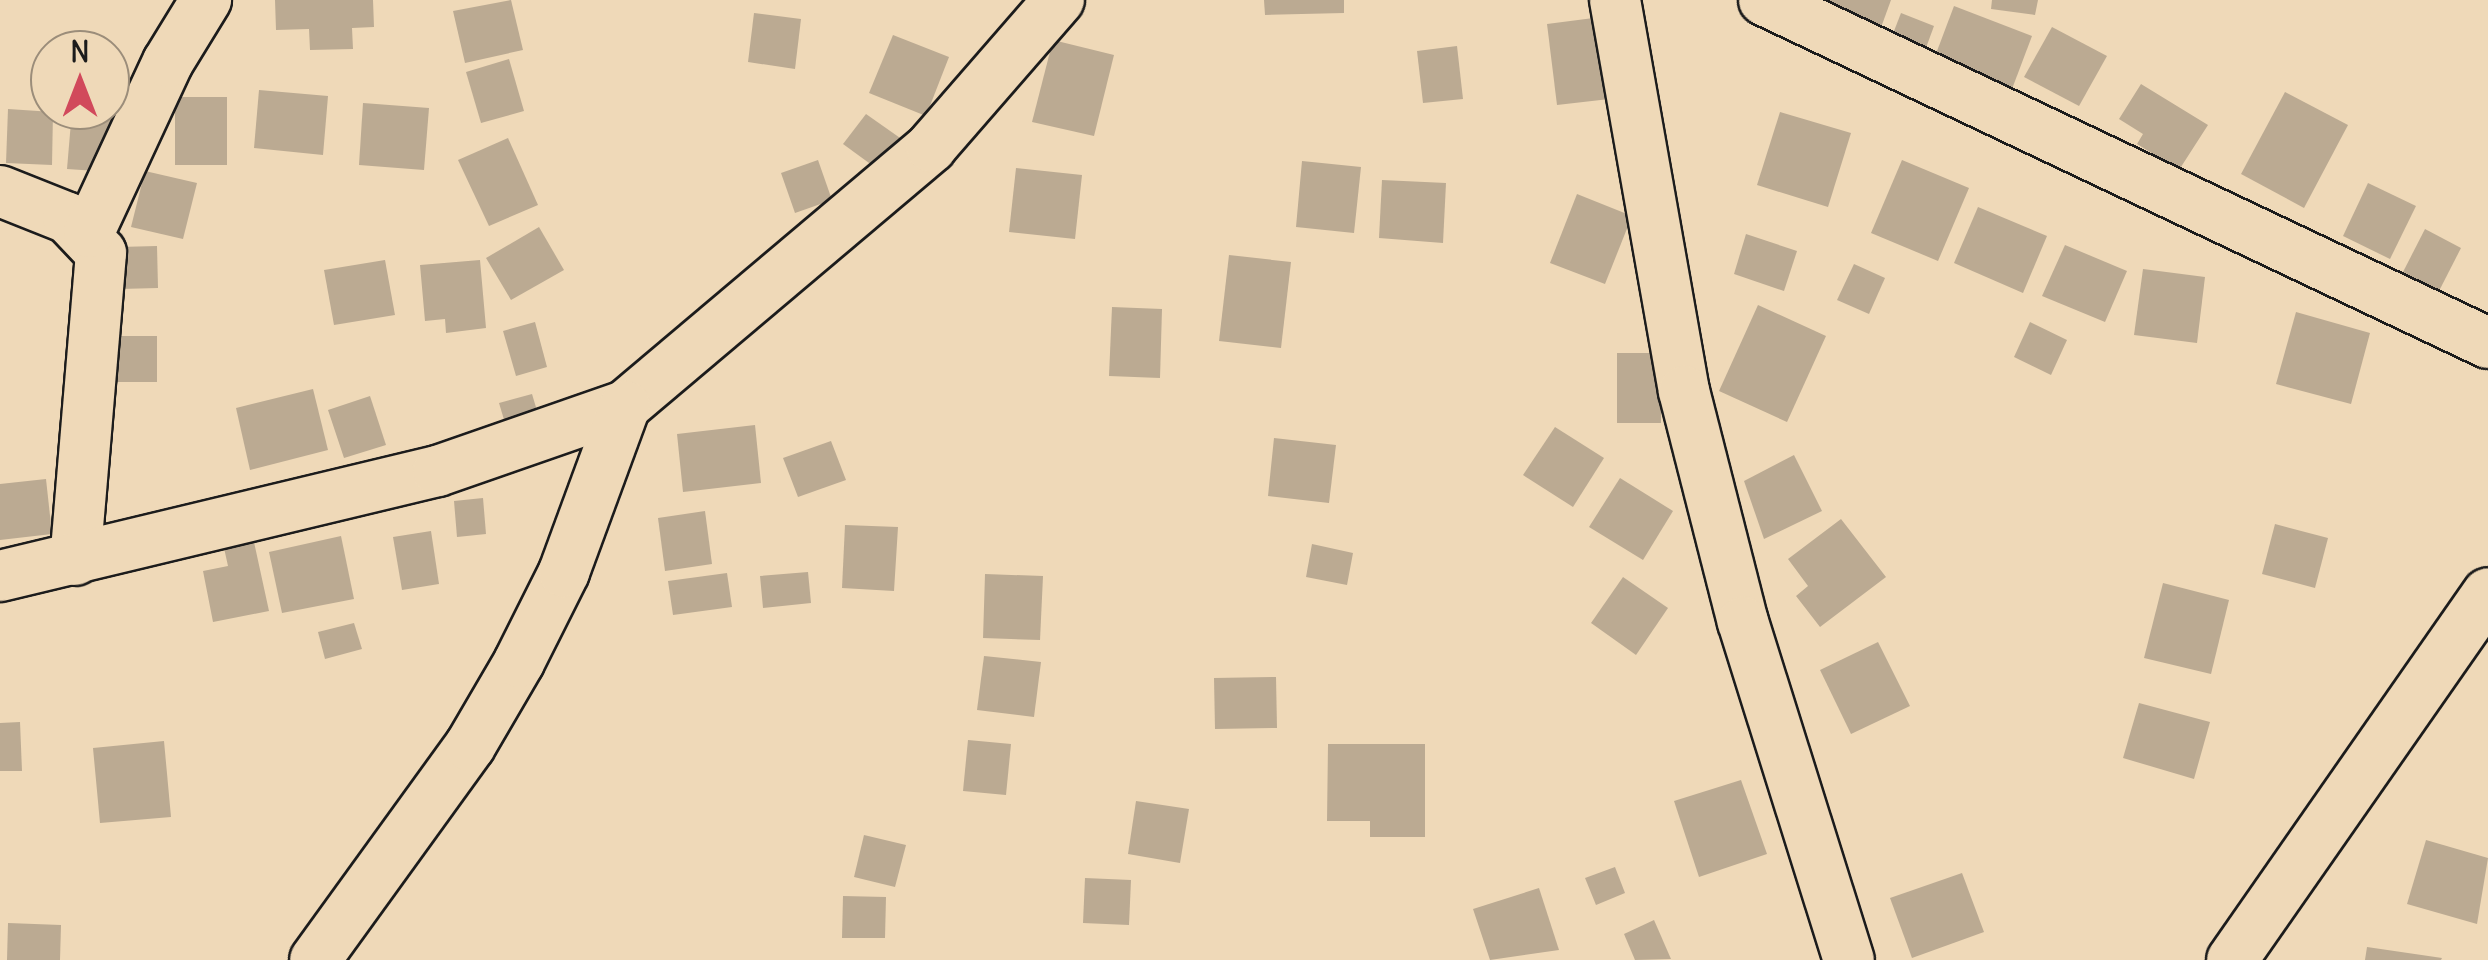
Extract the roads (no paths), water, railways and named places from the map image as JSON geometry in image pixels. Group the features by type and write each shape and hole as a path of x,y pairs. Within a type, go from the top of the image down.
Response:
{"street":[{"path":"75,560 87,376 103,276 89,232 168,62 206,0"},
{"path":"0,576 438,471 626,406 930,147 1060,0"},
{"path":"1614,0 1684,391 1743,622 1849,960"},
{"path":"1764,0 2488,343"},
{"path":"0,191 89,232"},
{"path":"315,960 470,746 519,662 564,572 626,406"},
{"path":"2232,960 2488,594"}]}
